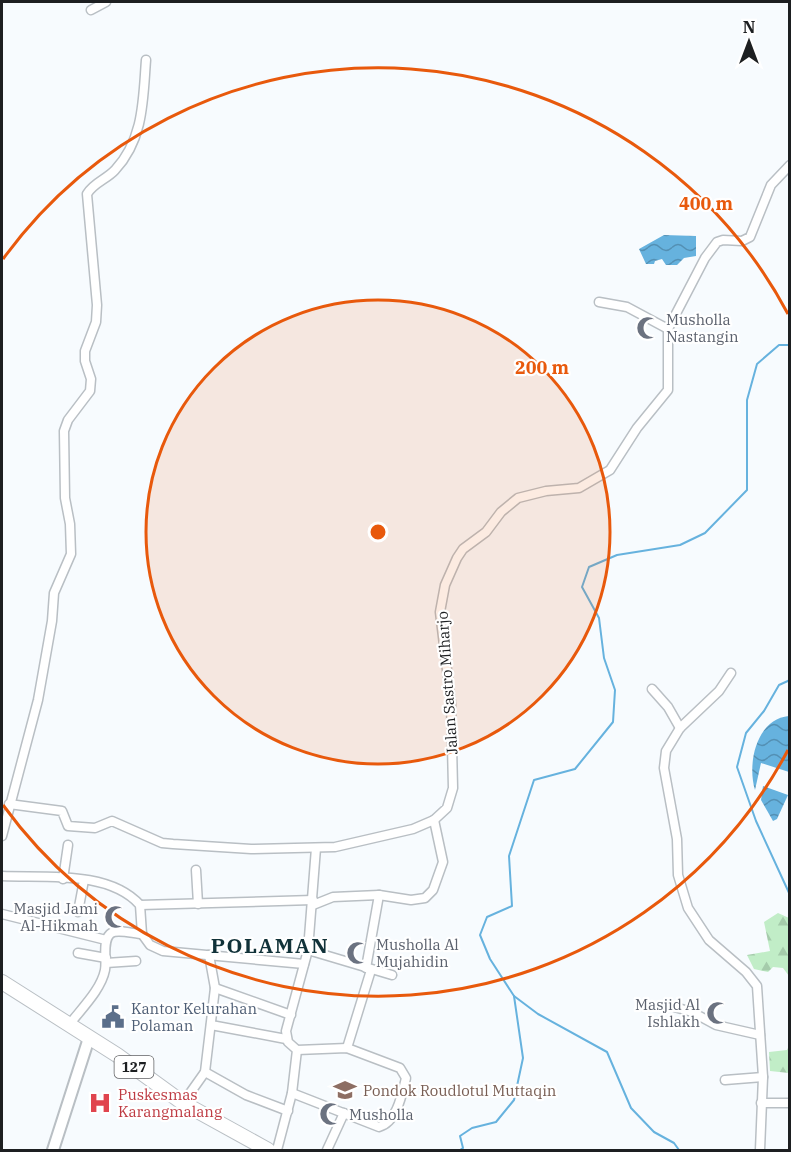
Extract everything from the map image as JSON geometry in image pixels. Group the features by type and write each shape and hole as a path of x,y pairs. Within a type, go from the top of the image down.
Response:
{"main road":[{"name":"127","path":"2,982 183,1103 268,1150"}],"street":[{"path":"91,10 106,2"},
{"path":"2,836 3,823 38,700 52,621 54,593 71,554 70,524 65,498 64,431 68,420 86,399 91,387 85,351 96,322 97,304 87,194 116,169 138,130 145,98 146,60"},
{"name":"Jalan Sastro Miharjo","path":"434,820 447,808 453,788 451,703 440,612 445,585 456,558 463,549 486,532 501,512 518,498 546,491 579,488 610,470 637,428 668,390 668,328 711,249 723,240 742,241 750,237 771,185 789,165"},
{"path":"599,302 627,307 668,328"},
{"path":"731,673 719,691 680,729 666,751 664,760 677,839 680,886 696,924 709,940 753,978 760,1007 763,1077 760,1150"},
{"path":"652,689 668,707 680,729"},
{"path":"2,876 84,880 121,890 140,905 313,903 333,897 379,895 411,900 425,898 431,892 441,869 442,854 434,820 393,835 335,848 236,849 167,843 112,820 95,828 68,826 62,811 9,804"},
{"path":"63,879 68,845"},
{"path":"286,1038 308,950 316,848"},
{"path":"196,870 198,904"},
{"path":"78,912 84,880"},
{"path":"347,1048 369,969 379,895"},
{"path":"140,905 142,934 147,943 159,950 304,964"},
{"path":"2,914 106,940"},
{"path":"69,1025 102,980 106,961 106,940 115,932 142,934"},
{"path":"308,950 393,975"},
{"path":"78,953 106,961 136,961"},
{"path":"183,1103 205,1072 215,987 209,955"},
{"path":"215,987 291,1015"},
{"path":"671,1006 692,1012 716,1025 760,1035"},
{"path":"211,1025 286,1038 297,1050 292,1094 278,1150"},
{"path":"53,1150 89,1038"},
{"path":"292,1094 376,1126 383,1126 393,1116 406,1078 400,1068 347,1048 297,1050"},
{"path":"205,1072 246,1095 288,1111"},
{"path":"725,1080 763,1077"},
{"path":"761,1103 789,1103"},
{"path":"327,1150 344,1113"}],"green space":[{"path":"778,913 789,918 789,976 783,968 773,967 768,972 754,969 747,955 770,951 764,922"},
{"path":"789,1046 789,1073 770,1071 769,1052 787,1050"}],"water":[{"path":"664,235 696,236 696,256 684,258 677,265 666,265 662,259 655,261 654,264 646,264 639,249"},
{"path":"789,716 789,772 761,763 755,790 752,768 757,744 769,725"},
{"path":"763,786 788,795 777,819 773,821 761,800"}],"waterway":[{"path":"679,1150 674,1143 654,1132 631,1108 607,1052 538,1014 514,996 490,959 480,935 487,917 512,906 509,856 534,780 575,769 613,722 615,690 604,658 599,618 582,587 589,567 617,555 680,545 705,533 747,490 747,400 757,364 779,345 790,345"},
{"path":"790,680 779,685 764,711 746,733 737,767 756,821 790,895"},
{"path":"460,1150 463,1148 460,1136 472,1128 496,1122 514,1100 523,1058 514,996"}],"place":[{"name":"Musholla Nastangin","path":"648,328"},
{"name":"Masjid Jami Al-Hikmah","path":"116,917"},
{"name":"Musholla Al Mujahidin","path":"358,953"},
{"name":"Masjid Al Ishlakh","path":"718,1013"},
{"name":"Kantor Kelurahan Polaman","path":"113,1017"},
{"name":"Pondok Roudlotul Muttaqin","path":"345,1090"},
{"name":"Puskesmas Karangmalang","path":"100,1103"},
{"name":"Musholla","path":"331,1114"}],"district":[{"name":"POLAMAN","path":"270,945"}]}
